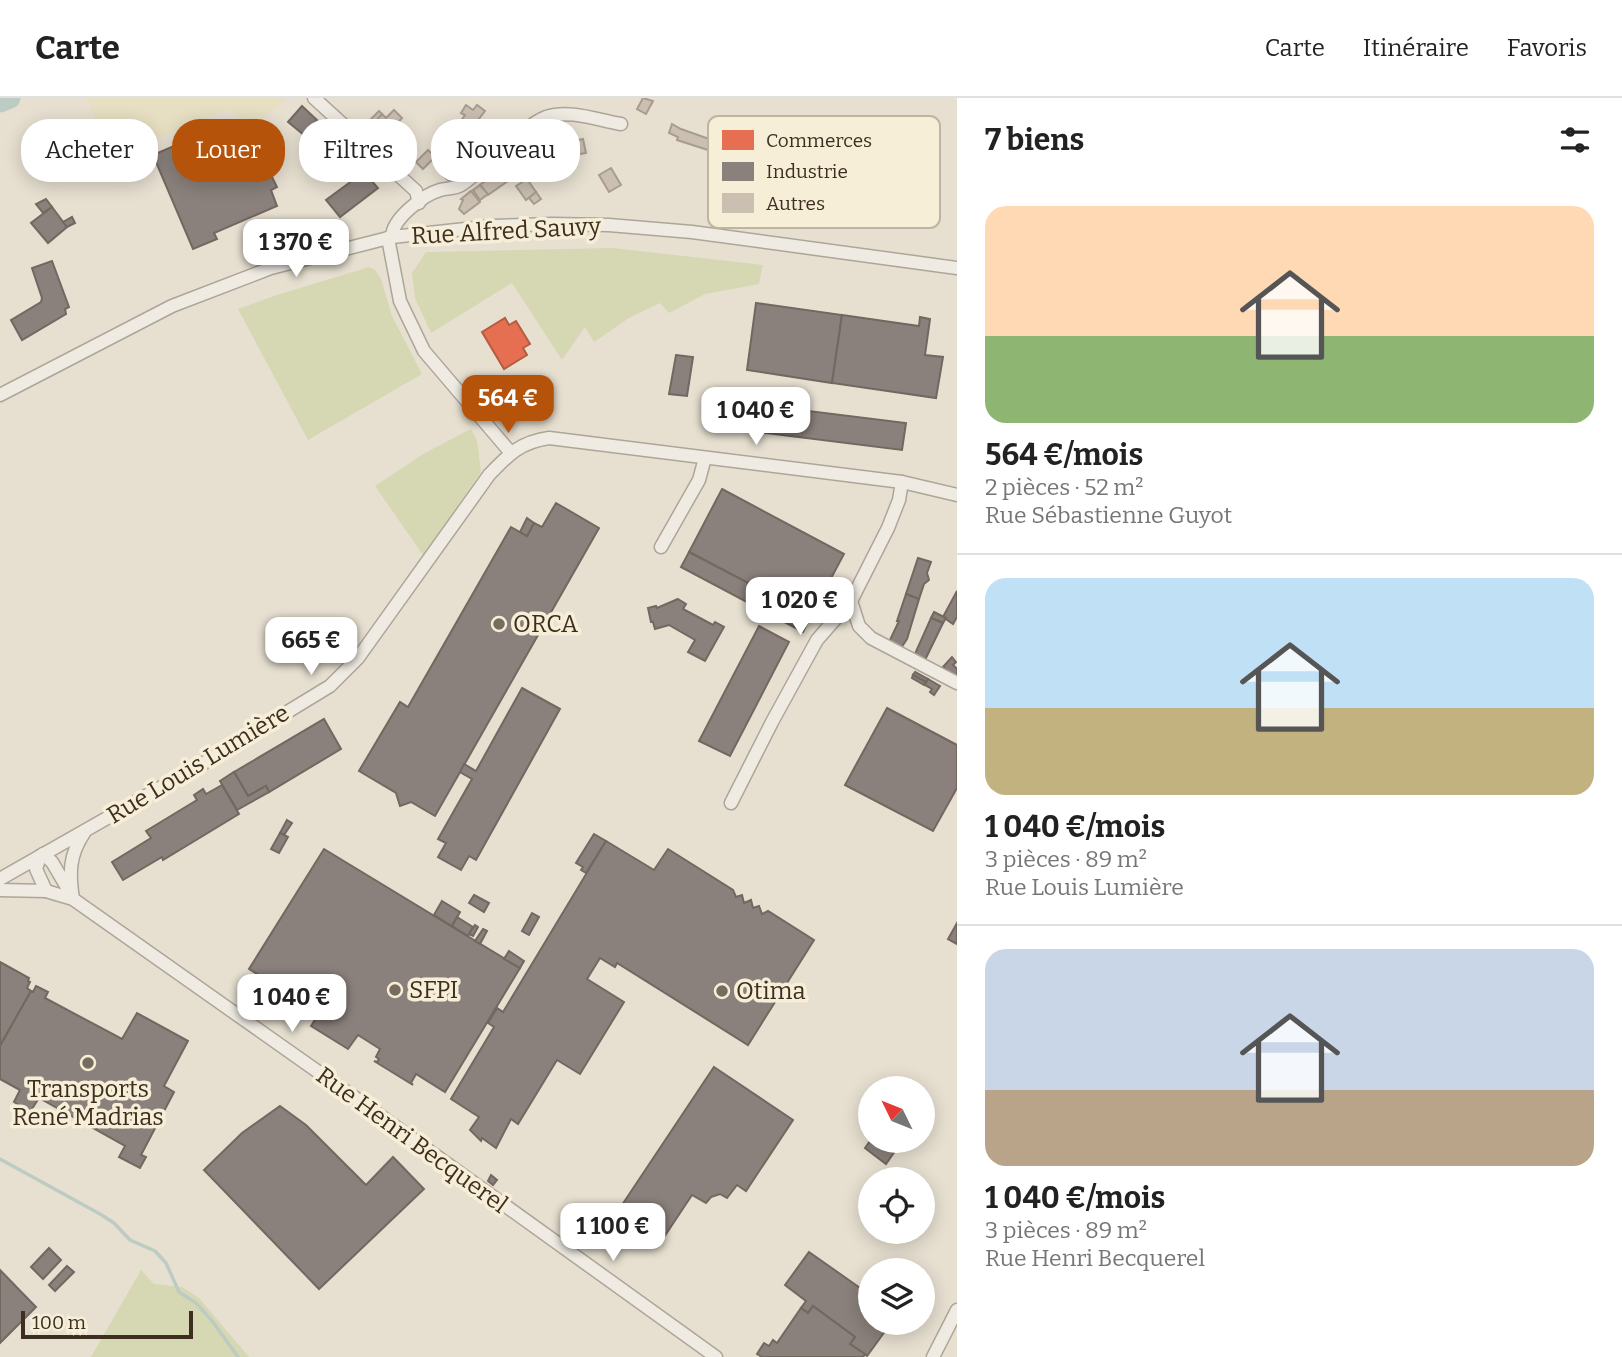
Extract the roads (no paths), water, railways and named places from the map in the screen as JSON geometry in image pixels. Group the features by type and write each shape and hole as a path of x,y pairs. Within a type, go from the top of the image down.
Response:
{"street":[{"path":"314,98 416,191 419,203"},
{"path":"511,453 424,351 400,301 390,237 392,231 400,217 439,190 457,187 481,171 544,118 565,114 621,124"},
{"name":"Rue Alfred Sauvy","path":"0,395 172,306 271,268 390,237 493,226 609,225 692,232 957,268"},
{"name":"Rue Louis Lumière","path":"0,879 202,764 330,686 358,659 489,475 511,453 532,440 549,439 902,482 957,495"},
{"path":"661,547 699,480 705,458"},
{"path":"731,803 817,640 851,601 888,528 899,500 902,482"},
{"path":"851,601 859,625 871,638 957,682"},
{"path":"73,899 69,874 71,860 87,829"},
{"path":"41,855 36,869 46,891"},
{"name":"Rue Henri Becquerel","path":"41,855 52,862 73,899"},
{"name":"Rue Henri Becquerel","path":"0,890 46,891 73,899 716,1357"},
{"path":"933,1357 957,1310"}],"waterway":[{"path":"0,102 10,98"},
{"path":"0,1159 100,1214 114,1223 130,1240 155,1251 166,1263 179,1292 196,1303 238,1357"}],"place":[{"name":"ORCA","path":"499,624"},
{"name":"SFPI","path":"395,990"},
{"name":"Otima","path":"722,991"},
{"name":"Transports René Madrias","path":"88,1063"}]}
